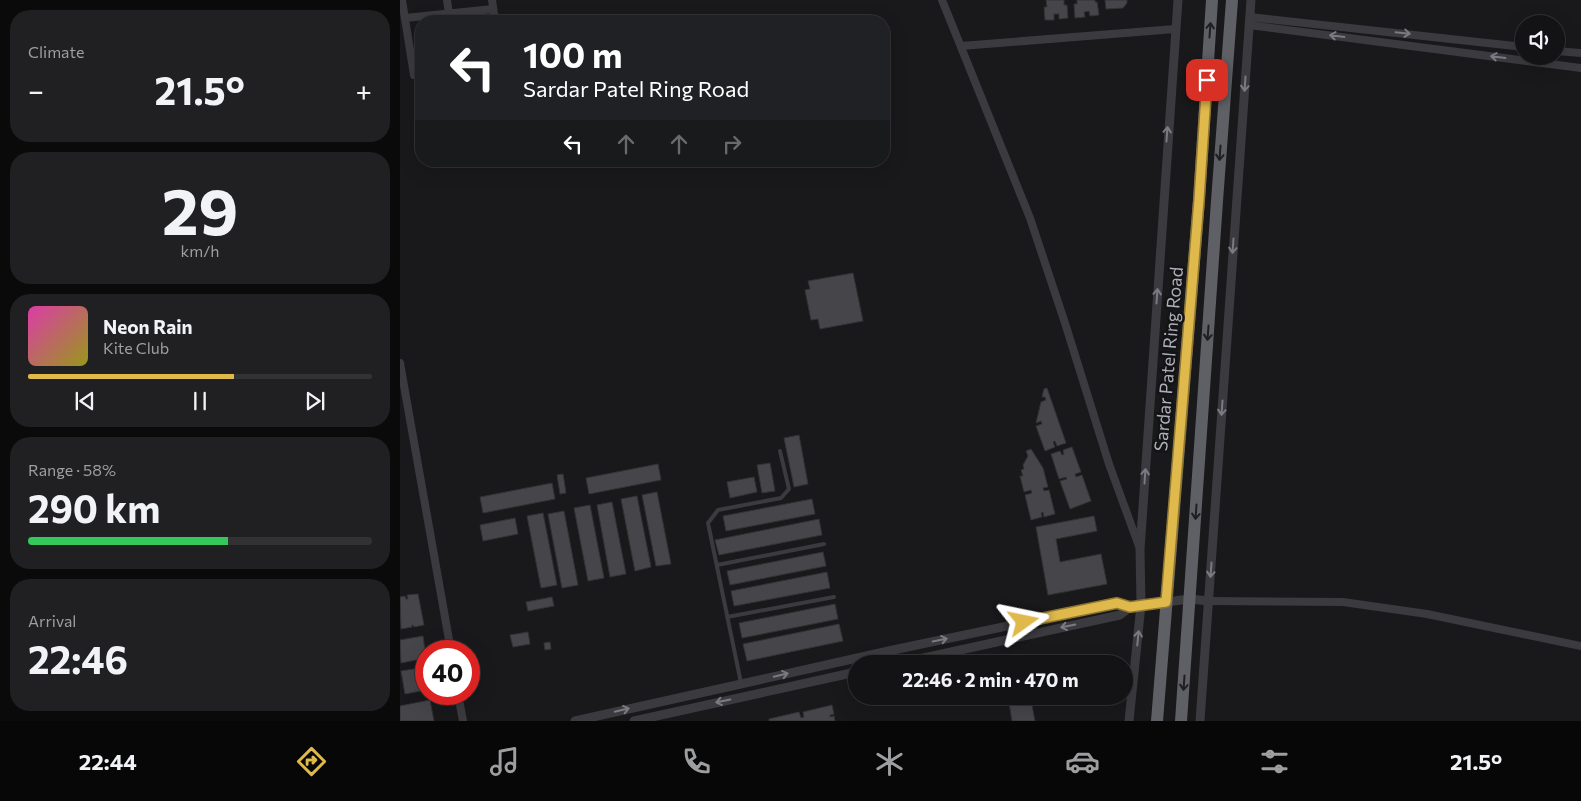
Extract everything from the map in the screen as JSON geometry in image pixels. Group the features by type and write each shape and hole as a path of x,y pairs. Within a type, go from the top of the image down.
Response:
{"highway":[{"name":"Sardar Patel Ring Road","path":"1157,721 1195,250 1212,0"},
{"name":"Sardar Patel Ring Road","path":"1181,721 1232,0"},
{"path":"1195,250 1213,251"}],"street":[{"path":"402,0 404,22 414,75"},
{"path":"447,0 449,15"},
{"path":"492,0 494,15"},
{"path":"942,0 1030,218 1106,454 1140,550"},
{"name":"Sardar Patel Ring Road","path":"1129,721 1141,604 1140,550 1178,0"},
{"path":"1200,721 1251,0"},
{"path":"460,15 493,9"},
{"path":"1250,21 1515,46"},
{"path":"1250,21 1581,68"},
{"path":"961,46 1175,29"},
{"path":"1565,52 1581,53"},
{"path":"400,363 449,640"},
{"path":"937,655 1120,615 1130,607 1141,604 1190,599 1209,601 1343,602 1427,614 1581,646"},
{"path":"575,721 1117,603 1130,607"},
{"path":"634,721 848,674"},
{"path":"762,679 765,692"},
{"path":"460,705 463,721"}],"lane":[{"path":"741,684 708,523 718,510 781,498 789,489 780,451"},
{"path":"717,565 824,544"},
{"path":"727,617 834,597"}],"building":[{"path":"1046,0 1064,0 1064,5 1067,5 1068,18 1059,19 1059,14 1054,14 1054,20 1045,20 1044,7 1047,7"},
{"path":"1077,0 1095,0 1099,15 1090,16 1089,11 1084,12 1085,17 1075,18 1074,4 1077,4"},
{"path":"1105,0 1127,0 1127,3 1123,8 1106,9"},
{"path":"853,273 863,321 820,329 818,319 811,320 805,290 810,289 808,281"},
{"path":"1047,388 1066,443 1057,446 1055,441 1053,442 1055,447 1045,451 1036,426 1042,424 1041,421 1036,423 1041,402 1046,400 1045,397 1042,397 1044,389"},
{"path":"799,435 808,484 794,487 784,438"},
{"path":"1072,447 1081,472 1075,474 1076,477 1082,475 1091,501 1070,509 1060,481 1067,479 1066,477 1059,479 1051,454 1060,451 1062,455 1064,454 1063,450"},
{"path":"1031,449 1043,468 1048,487 1043,488 1044,491 1049,490 1055,514 1044,517 1043,512 1041,513 1042,517 1031,520 1025,495 1032,493 1031,490 1024,492 1020,476 1023,476 1021,470 1024,469 1023,465 1028,456 1026,451"},
{"path":"770,463 775,491 762,493 757,465"},
{"path":"658,464 661,480 589,494 586,478"},
{"path":"563,474 566,493 560,494 557,475"},
{"path":"754,477 757,492 730,498 727,482"},
{"path":"552,483 555,499 483,513 480,497"},
{"path":"657,492 671,564 656,566 642,495"},
{"path":"637,496 651,567 635,571 621,499"},
{"path":"812,499 815,514 726,531 723,516"},
{"path":"612,502 626,574 610,577 597,505"},
{"path":"590,505 604,578 588,581 574,508"},
{"path":"564,511 578,585 562,588 548,514"},
{"path":"543,513 557,585 541,588 527,516"},
{"path":"1094,516 1097,531 1056,539 1060,562 1101,554 1107,584 1048,595 1036,527"},
{"path":"515,518 518,534 483,541 480,525"},
{"path":"819,519 822,535 719,555 715,540"},
{"path":"823,552 826,566 730,585 727,571"},
{"path":"827,572 830,588 734,606 731,591"},
{"path":"418,594 424,625 414,627 412,625 412,627 401,629 400,597 405,596 408,599 407,595"},
{"path":"552,597 554,606 528,611 526,602"},
{"path":"835,604 838,619 742,638 739,623"},
{"path":"839,624 843,641 747,661 743,644"},
{"path":"528,632 530,644 513,647 510,635"},
{"path":"423,636 424,640 415,640 415,660 401,663 400,640"},
{"path":"550,642 551,649 545,650 544,643"},
{"path":"415,669 415,692 405,694 401,671"},
{"path":"415,703 415,705 431,705 434,721 400,721 400,706"},
{"path":"832,705 834,714 830,715 830,717 834,716 835,721 769,721 769,719 799,712 801,718 804,717 803,712"},
{"path":"1009,705 1032,705 1035,721 1012,721"}],"route":[{"path":"1024,622 1117,603 1130,607 1166,602 1207,80"}]}
